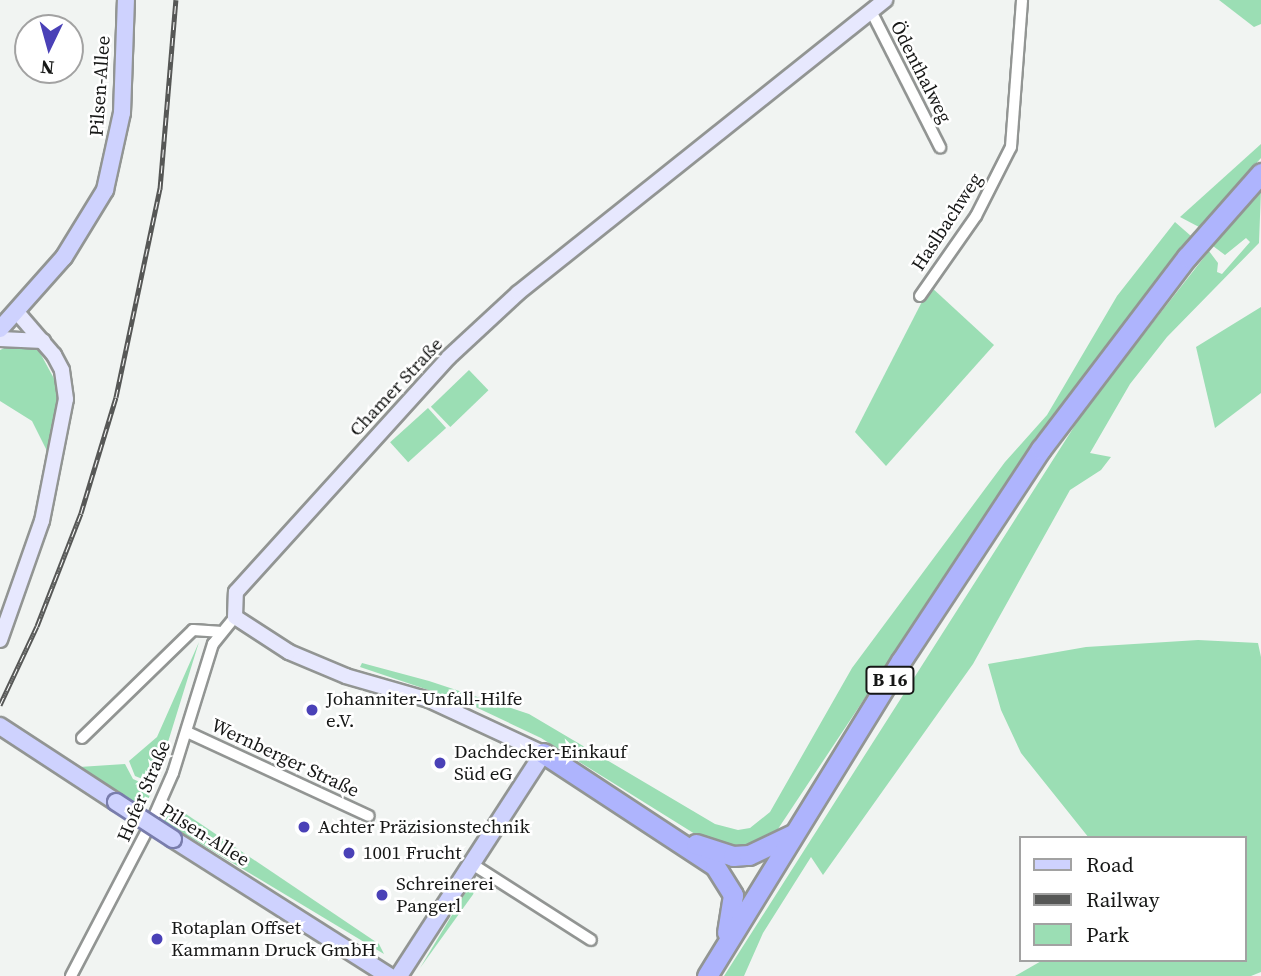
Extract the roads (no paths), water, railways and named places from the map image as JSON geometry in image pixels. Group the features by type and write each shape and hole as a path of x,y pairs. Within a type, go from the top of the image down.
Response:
{"highway":[{"name":"B 16","path":"712,968 901,661 1041,449 1187,257 1261,173"},
{"path":"543,753 669,832"},
{"name":"B 16","path":"669,832 733,856 761,852 797,831"},
{"name":"B 16","path":"669,832 715,866 733,895 729,927 712,968"}],"main road":[{"name":"Pilsen-Allee","path":"0,329 64,257 105,190 121,126 126,0"},
{"name":"Pilsen-Allee","path":"0,726 389,976"},
{"path":"399,976 543,753"}],"street":[{"name":"Chamer Straße","path":"235,617 233,600 242,581 484,324 885,0"},
{"name":"Haslbachweg","path":"920,296 976,216 1011,147 1022,0"},
{"name":"Ödenthalweg","path":"871,11 940,148"},
{"path":"0,639 42,520 64,420 62,370 43,341 16,311"},
{"path":"0,339 43,341"},
{"path":"235,617 304,659 429,700 543,753"},
{"name":"Hofer Straße","path":"71,976 139,849 187,732 219,632 235,617"},
{"path":"82,738 193,630 219,632"},
{"name":"Wernberger Straße","path":"187,732 369,816"},
{"path":"472,864 592,940"}],"railway":[{"path":"0,705 37,626 81,513 116,397 160,189 176,0"}],"place":[{"name":"Johanniter-Unfall-Hilfe e.V.","path":"312,710"},
{"name":"Dachdecker-Einkauf Süd eG","path":"440,763"},
{"name":"Achter Präzisionstechnik","path":"304,827"},
{"name":"1001 Frucht","path":"349,853"},
{"name":"Schreinerei Pangerl","path":"382,895"},
{"name":"Rotaplan Offset Kammann Druck GmbH","path":"157,939"}]}
